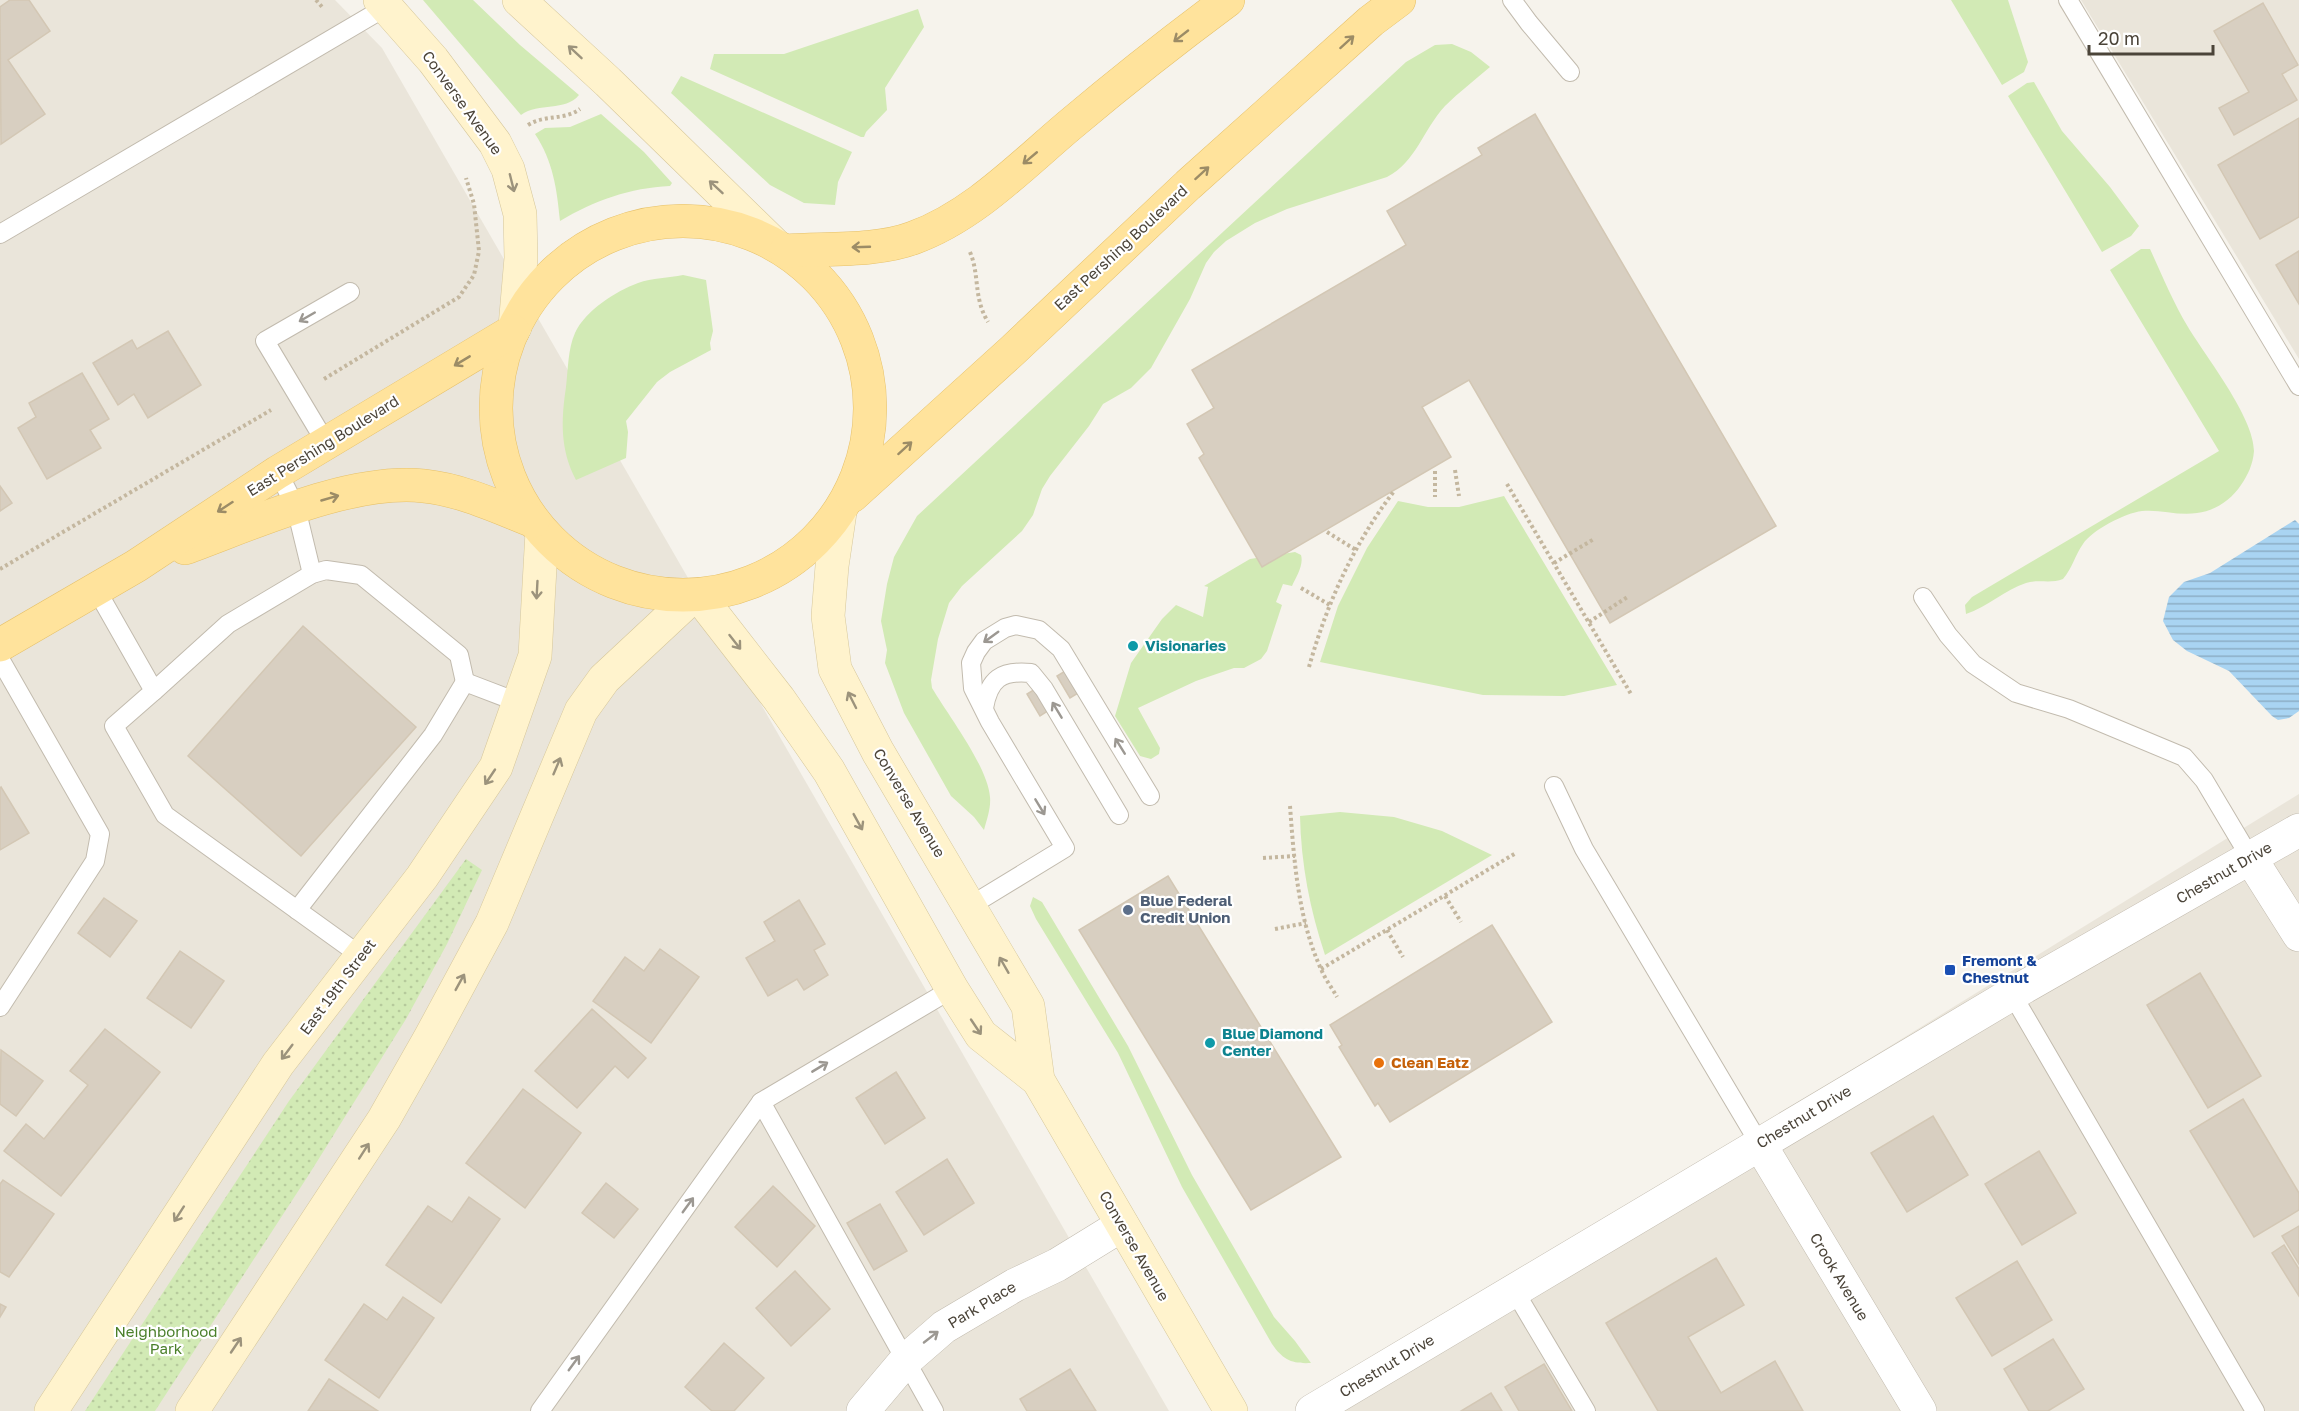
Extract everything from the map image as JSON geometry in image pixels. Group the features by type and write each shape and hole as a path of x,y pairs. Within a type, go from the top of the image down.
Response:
{"main road":[{"path":"519,0 608,82 779,247"},
{"name":"East Pershing Boulevard","path":"779,247 872,247 912,239 951,220 974,206 1089,109 1228,0"},
{"name":"East Pershing Boulevard","path":"843,507 863,464 871,424 870,384 861,345 842,308 818,277 779,247 738,228 700,222 663,222 626,230 591,245 560,267 534,294 514,329 502,363 496,396 497,429 503,461 515,492 537,526 563,553 586,569 612,582 666,595 696,596 740,587 779,569 813,544 843,507 1188,185 1371,21 1399,0"},
{"name":"Converse Avenue","path":"383,3 446,78 495,143 508,169 520,214 521,258 514,329"},
{"name":"East Pershing Boulevard","path":"0,645 136,566 278,472 514,329"},
{"name":"East Pershing Boulevard","path":"136,566 296,508 368,489 423,485 455,492 537,526"},
{"name":"Converse Avenue","path":"843,507 832,566 828,616 835,669 878,752 1028,1006 1038,1080"},
{"name":"East 19th Street","path":"51,1411 278,1064 422,877 496,767 535,656 537,526"},
{"path":"192,1411 379,1128 430,1038 492,923 581,711 604,679 696,596"},
{"name":"Converse Avenue","path":"696,596 779,699 829,771 952,989 981,1035 1038,1080 1231,1411"}],"street":[{"name":"Chestnut Drive","path":"1312,1411 2012,994 2299,830"},
{"path":"2251,859 2299,935"},
{"name":"Crook Avenue","path":"1759,1143 1920,1411"},
{"name":"Park Place","path":"863,1411 906,1360 944,1327 1015,1285 1057,1265 1122,1225"}],"lane":[{"path":"1512,0 1528,23 1570,72"},
{"path":"2068,0 2299,386"},
{"path":"0,234 383,3"},
{"path":"326,443 265,341 350,292"},
{"path":"278,472 296,508 312,574"},
{"path":"297,910 433,735 465,682 459,655 361,574 326,570 312,574 228,624 114,726 165,815 361,957"},
{"path":"96,589 154,691"},
{"path":"1923,597 1948,635 1973,664 2016,693 2069,709 2184,757 2204,780 2251,859"},
{"path":"970,906 1065,848 974,688 971,663 976,652 984,641 1005,628 1016,625 1039,630 1061,649 1150,796"},
{"path":"0,659 100,834 95,861 0,1007"},
{"path":"984,708 987,694 1004,673 1030,673 1044,689 1119,815"},
{"path":"465,682 520,703"},
{"path":"1554,786 1584,849 1759,1143"},
{"path":"540,1411 761,1102 952,989"},
{"path":"2012,994 2255,1411"},
{"path":"761,1102 933,1411"},
{"path":"1514,1290 1586,1411"}],"path":[{"path":"523,128 539,118 572,114 581,108"},
{"path":"968,249 975,271 979,304 992,326"},
{"path":"1455,470 1459,496"},
{"path":"1435,471 1435,496"},
{"path":"1507,484 1631,694"},
{"path":"1309,668 1330,605 1356,550 1371,521 1395,490"},
{"path":"1327,532 1356,550"},
{"path":"1554,563 1593,539"},
{"path":"1301,588 1330,605"},
{"path":"1589,622 1629,596"},
{"path":"1290,806 1295,856 1306,923 1321,969 1337,997"},
{"path":"1321,969 1516,853"},
{"path":"1263,858 1295,856"},
{"path":"1445,896 1461,922"},
{"path":"1275,929 1306,923"},
{"path":"1387,930 1403,957"}],"shaded area":[{"path":"0,0 335,0 382,48 1169,1411 0,1411"},
{"path":"2081,0 2299,0 2299,359"},
{"path":"2299,794 2299,1411 1298,1411"}],"green space":[{"path":"423,0 473,0 520,45 579,95 567,103 528,111 521,115"},
{"path":"1951,0 2008,0 2028,62 2024,72 2002,85"},
{"path":"918,9 924,27 885,88 887,110 864,137 710,69 714,54 784,54"},
{"path":"1452,44 1471,52 1490,67 1437,115 1405,163 1387,177 1287,209 1255,223 1226,241 1214,252 1151,368 1131,388 1103,404 1050,476 1042,489 1033,515 1022,531 962,586 949,603 938,639 931,680 932,688 975,756 988,785 990,805 984,830 974,817 951,796 904,713 885,663 887,650 881,621 887,584 894,557 917,516 1406,62 1435,45"},
{"path":"681,76 852,152 838,182 835,205 804,203 770,185 671,93"},
{"path":"2034,82 2062,131 2110,187 2139,226 2131,236 2102,252 2008,96 2027,83"},
{"path":"601,114 644,152 672,183 670,186 641,189 613,196 560,221 553,176 546,154 535,134 545,128 570,127"},
{"path":"2141,249 2150,249 2183,318 2238,405 2252,437 2253,460 2248,473 2232,495 2222,504 2210,510 2190,514 2142,511 2118,519 2087,539 2063,579 2026,583 1966,614 1965,605 1972,597 2219,451 2110,270"},
{"path":"683,275 706,280 713,331 711,350 670,372 657,382 626,421 628,432 626,458 576,480 567,457 563,435 563,411 569,359 575,333 586,317 620,291 643,281"},
{"path":"1504,496 1617,685 1564,696 1483,695 1320,662 1338,606 1367,548 1398,501 1428,507 1459,507"},
{"path":"1295,552 1301,555 1301,567 1292,586 1283,584 1276,602 1282,605 1267,651 1261,659 1244,668 1234,668 1196,681 1138,708 1160,748 1159,754 1151,759 1140,756 1115,716 1131,663 1162,619 1176,605 1203,617 1208,587 1204,586 1250,559"},
{"path":"1340,812 1394,817 1442,831 1492,855 1325,955 1307,887 1300,816"},
{"name":"Neighborhood Park","path":"466,859 482,870 447,944 406,1019 308,1176 155,1411 85,1411 289,1101"},
{"path":"1033,897 1042,902 1128,1046 1192,1175 1274,1317 1311,1363 1288,1360 1272,1344 1182,1187 1118,1053 1036,919 1030,906"}],"water":[{"path":"2295,520 2299,524 2299,711 2289,718 2278,720 2229,671 2187,651 2173,640 2163,621 2169,597 2184,582 2210,573"}],"building":[{"path":"10,0 29,0 50,31 8,60 45,114 1,144 0,7"},
{"path":"2263,3 2298,65 2282,74 2297,100 2234,135 2219,108 2249,92 2214,31"},
{"path":"1535,114 1776,526 1610,623 1469,380 1422,407 1451,457 1262,567 1199,458 1204,454 1187,424 1214,408 1192,370 1406,245 1387,211 1482,155 1478,148"},
{"path":"2299,118 2299,217 2260,239 2218,165"},
{"path":"2299,251 2299,304 2276,265"},
{"path":"168,331 201,385 148,418 134,394 118,405 93,363 132,340 137,349"},
{"path":"82,373 109,419 90,430 101,448 47,479 18,428 36,417 29,403"},
{"path":"0,486 12,503 0,511"},
{"path":"303,626 416,727 301,856 188,756"},
{"path":"1075,665 1088,687 1070,698 1057,676"},
{"path":"1045,683 1057,705 1040,716 1027,694"},
{"path":"0,788 29,833 0,850"},
{"name":"Blue Diamond Center","path":"1168,876 1341,1157 1251,1210 1079,930"},
{"path":"104,898 137,921 110,957 78,933"},
{"path":"799,900 825,944 814,950 828,975 804,990 797,979 768,996 746,958 775,941 764,922"},
{"name":"Blue Diamond Center","path":"1492,925 1552,1022 1390,1122 1378,1103 1375,1106 1339,1047 1342,1045 1330,1025"},
{"path":"660,949 699,977 651,1043 593,1001 625,957 644,971"},
{"path":"180,951 224,981 191,1028 147,998"},
{"path":"2200,973 2261,1076 2208,1108 2147,1005"},
{"path":"592,1009 646,1058 628,1078 615,1066 577,1108 535,1071"},
{"path":"105,1029 160,1072 61,1196 4,1151 26,1124 44,1139 88,1085 70,1071"},
{"path":"1,1050 43,1081 16,1116 0,1104"},
{"path":"896,1072 925,1118 885,1144 856,1098"},
{"path":"523,1089 581,1133 525,1208 466,1163"},
{"path":"2243,1099 2299,1193 2299,1210 2254,1237 2190,1131"},
{"path":"1933,1116 1968,1175 1907,1212 1871,1153"},
{"path":"2039,1151 2076,1213 2022,1245 1985,1184"},
{"path":"947,1159 974,1203 924,1235 896,1192"},
{"path":"3,1180 54,1214 9,1277 0,1272 0,1184"},
{"path":"606,1183 638,1209 614,1238 582,1213"},
{"path":"773,1186 815,1226 777,1267 735,1227"},
{"path":"469,1197 500,1219 441,1303 386,1265 428,1206 452,1222"},
{"path":"880,1204 907,1251 874,1270 847,1223"},
{"path":"2299,1226 2299,1264 2282,1236"},
{"path":"2284,1245 2299,1269 2299,1296 2272,1253"},
{"path":"1716,1258 1744,1305 1688,1337 1721,1393 1775,1361 1803,1411 1658,1411 1606,1323"},
{"path":"2017,1261 2052,1320 1992,1356 1956,1298"},
{"path":"795,1271 830,1309 791,1346 756,1308"},
{"path":"403,1297 434,1318 379,1398 325,1360 364,1304 387,1320"},
{"path":"0,1304 6,1307 0,1317"},
{"path":"2053,1339 2084,1389 2048,1411 2029,1411 2004,1369"},
{"path":"724,1343 764,1378 734,1411 712,1411 685,1387"},
{"path":"1544,1364 1572,1411 1519,1411 1505,1387"},
{"path":"1070,1369 1096,1411 1027,1411 1020,1399"},
{"path":"329,1379 378,1411 308,1411"},
{"path":"1491,1393 1502,1411 1461,1411"}],"place":[{"name":"Visionaries","path":"1133,646"},
{"name":"Blue Federal Credit Union","path":"1128,910"},
{"name":"Fremont & Chestnut","path":"1950,970"},
{"name":"Blue Diamond Center","path":"1210,1043"},
{"name":"Clean Eatz","path":"1379,1063"}]}
